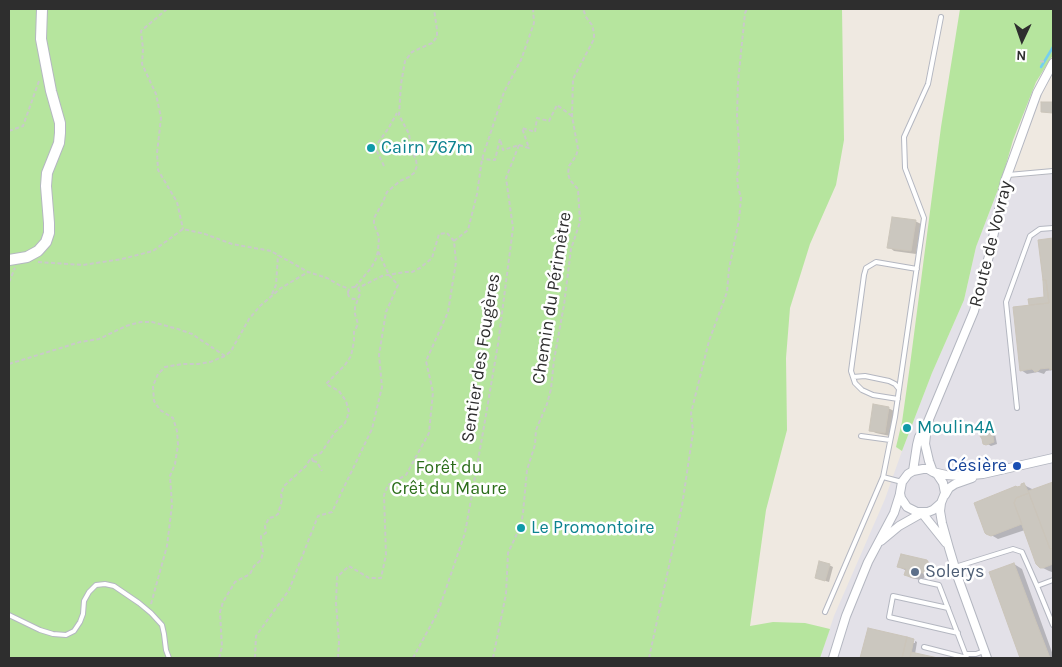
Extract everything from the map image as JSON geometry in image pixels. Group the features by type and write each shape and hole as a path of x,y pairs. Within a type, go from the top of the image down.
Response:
{"main road":[{"path":"9,260 38,251 46,242 49,232 46,186 48,173 60,138 60,124 45,65 40,26 42,9"}],"street":[{"name":"Route de Vovray","path":"913,471 919,437 927,424 974,311 1007,175 1037,93 1053,63"},
{"name":"Route de Vovray","path":"927,424 925,444 930,467 933,472"},
{"path":"878,544 899,526 922,513 933,510 955,484 983,474 1053,458"},
{"path":"833,658 846,616 868,562 894,513 902,482 905,478 913,471 923,469 953,476 983,474"},
{"path":"933,472 938,474 943,483 944,493 940,511 942,524 986,655"},
{"path":"900,492 907,507 922,513 949,548"}],"lane":[{"path":"825,612 883,477 898,399 924,218 905,168 904,137 928,84 941,18"},
{"path":"1007,175 1053,171"},
{"path":"1017,408 1006,302 1030,236 1040,229 1053,228"},
{"path":"898,399 873,395 862,390 855,383 851,371 864,275 866,268 876,262 917,269"},
{"path":"853,377 864,376 889,381 895,384 899,390"},
{"path":"861,436 890,440"},
{"path":"883,477 902,482"},
{"path":"955,567 1013,549 1022,552 1053,625"},
{"path":"1037,586 1053,580"},
{"path":"920,581 939,584 967,657"},
{"path":"9,615 40,630 66,635 74,631 80,622 84,601 89,592 96,585 114,586 139,603 162,625 169,658"},
{"path":"948,608 893,596 889,616 958,633"},
{"path":"924,647 967,657 976,654 986,655"}],"path":[{"path":"167,9 142,31 142,64 156,94 161,118 157,153 158,170 177,202 183,228"},
{"path":"357,288 371,268 378,251 379,237 374,224 374,218 387,192 400,181 414,173 417,166 411,149 409,134 398,115 398,111 405,61 412,52 432,43 436,37 438,30 434,9"},
{"path":"454,241 468,230 477,194 482,159 504,92 521,60 534,23 534,9"},
{"name":"Chemin du Périmètre","path":"493,658 506,594 508,553 521,525 527,470 535,445 536,430 551,389 564,305 570,249 580,222 578,188 570,180 568,174 569,166 576,156 578,149 572,116 573,79 594,39 592,26 583,9"},
{"path":"649,658 682,506 692,432 691,413 709,342 726,292 728,270 739,220 741,198 737,176 739,166 737,116 746,9"},
{"path":"9,131 23,126 45,65"},
{"name":"Sentier des Fougères","path":"413,658 438,612 465,533 498,344 513,228 506,178 519,145 529,148 522,128 535,132 537,118 548,120 557,105 572,116"},
{"path":"384,166 376,146 398,111"},
{"path":"482,159 495,160 500,139 503,150 519,145"},
{"path":"183,228 232,244 271,251 308,272 327,278 349,289 351,287 357,288 382,276 412,272 420,268 432,258 439,234 447,233 454,241 456,262 448,312 426,361 433,392 429,433 406,475 388,485 384,495 386,555 381,578 369,578 349,566 337,577 338,658"},
{"path":"9,282 23,257 34,262 83,265 122,259 153,251 183,228"},
{"path":"255,658 256,636 289,590 318,516 332,512 372,429 382,387 379,355 386,312 398,285 389,275 378,251"},
{"path":"271,296 276,285 278,255"},
{"path":"151,608 151,599 167,546 172,505 170,476 175,464 178,445 177,431 173,418 160,410 154,401 153,386 158,374 165,367 210,362 225,356 231,351 249,319 271,296 308,272"},
{"path":"313,461 313,456 322,451 335,432 345,423 349,412 346,401 339,391 326,384 351,356 354,332 358,324 355,307 360,294 357,288"},
{"path":"349,289 348,295 351,299 357,298 360,294"},
{"path":"9,364 99,338 126,326 141,322 152,322 178,328 192,334 225,356"},
{"path":"219,658 222,647 220,612 223,602 235,582 250,574 254,566 261,560 263,552 261,536 266,533 265,526 268,518 278,514 284,486 309,461 319,464 322,471"}],"shaded area":[{"path":"1053,174 1053,658 820,658 834,616 885,499 932,373 964,300 976,247 1002,179"}],"green space":[{"name":"Forêt du Crêt du Maure","path":"9,9 842,9 844,140 836,185 810,244 790,308 786,358 787,430 766,510 750,626 773,622 805,623 830,629 820,658 9,658"},
{"path":"960,9 1053,9 1053,55 1036,82 1013,140 1002,179 976,247 964,300 932,373 902,451 896,447 902,422 941,127"}],"building":[{"path":"1041,102 1053,102 1053,113 1041,112"},
{"path":"892,217 916,220 911,251 887,248"},
{"path":"1053,238 1053,369 1040,369 1035,372 1032,369 1020,371 1013,307 1049,303 1046,280 1043,280 1038,240"},
{"path":"1043,280 1046,280 1049,303 1029,305 1028,299 1044,297"},
{"path":"873,404 889,407 885,433 869,431"},
{"path":"992,431 994,442 986,445 983,444 980,436 981,433"},
{"path":"1053,482 1053,548 1050,549 1028,491"},
{"path":"1024,483 1029,493 1016,498 1014,503 1022,524 991,536 986,534 974,503 1016,486 1021,486"},
{"path":"1029,493 1050,549 1053,548 1053,564 1043,568 1036,564 1014,503 1016,498"},
{"path":"901,554 927,560 937,577 919,572 914,578 904,575 906,569 897,567"},
{"path":"819,561 830,564 825,581 815,578"},
{"path":"1014,563 1050,658 1020,658 989,572"},
{"path":"868,628 907,637 902,658 860,658"},
{"path":"907,637 914,639 910,658 902,658"},
{"path":"911,652 938,658 910,658"}],"waterway":[{"path":"1041,67 1053,47"}],"place":[{"name":"Cairn 767m","path":"371,148"},
{"name":"Moulin4A","path":"907,428"},
{"name":"Césière","path":"1017,466"},
{"name":"Le Promontoire","path":"521,528"},
{"name":"Solerys","path":"915,572"}]}
